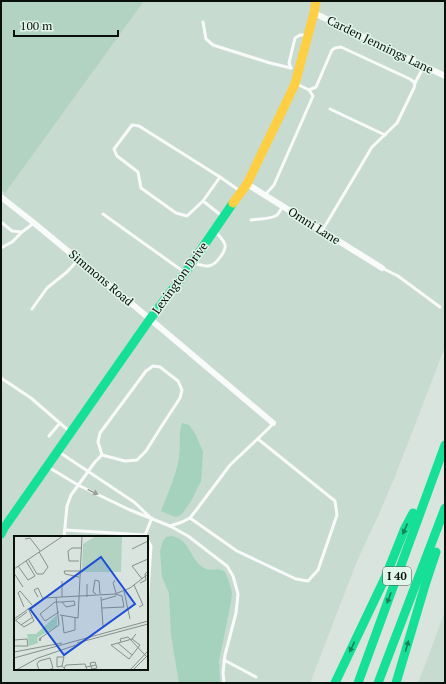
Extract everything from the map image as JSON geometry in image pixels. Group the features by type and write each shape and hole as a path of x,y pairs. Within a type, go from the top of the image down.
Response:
{"main road":[{"name":"Lexington Drive","path":"1,534 150,319 185,273 244,188 273,132 295,84 295,69 308,35 316,1"},
{"name":"I 40","path":"358,683 445,445"},
{"path":"335,683 386,578 405,528 436,469"},
{"name":"I 40","path":"378,683 445,508"},
{"path":"396,683 426,582 445,525"}],"street":[{"name":"Carden Jennings Lane","path":"314,13 445,76"},
{"name":"Omni Lane","path":"244,188 265,195 382,268"},
{"name":"Simmons Road","path":"1,197 150,319 273,423"}],"lane":[{"path":"203,22 206,39 213,45 270,63 295,69"},
{"path":"309,90 316,87 332,50 341,47 415,83"},
{"path":"322,231 372,147 397,123 424,66"},
{"path":"265,195 274,185 313,96 309,90 295,84"},
{"path":"330,109 385,135"},
{"path":"220,177 203,201 188,216 176,213 141,188 138,172 117,156 114,149 132,124 139,126 220,177 244,188"},
{"path":"203,201 224,217"},
{"path":"251,220 272,218 277,215 283,206"},
{"path":"103,214 185,273"},
{"path":"1,222 12,231 22,232"},
{"path":"1,248 12,242 34,223"},
{"path":"192,262 205,266 212,266 217,262 224,251 225,245 214,230"},
{"path":"32,309 47,288 67,272 78,260"},
{"path":"382,268 398,276 440,307"},
{"path":"153,366 160,368 178,381 182,390 180,398 146,451 137,460 125,461 102,455 98,442 100,433 146,371 153,366"},
{"path":"1,378 31,398 71,432"},
{"path":"49,436 60,423"},
{"path":"170,526 190,518 230,465 273,423"},
{"path":"190,518 237,551 296,579 308,581 318,570 337,515 335,501 258,439"},
{"path":"58,451 134,502 152,518"},
{"path":"64,536 67,506 71,495 95,462 102,455"},
{"path":"47,466 78,485 130,510 170,526 188,536 224,563 233,576 238,594 236,613 224,660 224,683"},
{"path":"146,536 152,518"},
{"path":"65,530 134,536"},
{"path":"148,541 151,546 148,592"},
{"path":"224,660 256,677"}],"shaded area":[{"path":"1,1 144,1 5,193 1,190"},
{"path":"144,1 445,1 445,347 394,479 357,561 310,683 1,683 1,197"},
{"path":"445,611 445,683 418,683 422,673"}],"green space":[{"path":"182,423 189,425 196,435 203,452 201,481 191,501 182,514 176,517 161,511 178,464 180,453 180,431"},
{"path":"172,536 183,541 195,560 204,568 225,572 229,582 232,594 219,661 220,683 179,683 171,635 169,593 162,577 160,551 166,537"}],"traffic: fast":[{"path":"1,534 150,319 185,273 233,203"},
{"path":"358,683 445,445"},
{"path":"378,683 445,508"},
{"path":"335,683 385,578 405,528 413,513"},
{"path":"396,683 436,552"}],"traffic: slow":[{"path":"233,203 247,184 295,84 316,1"}]}
